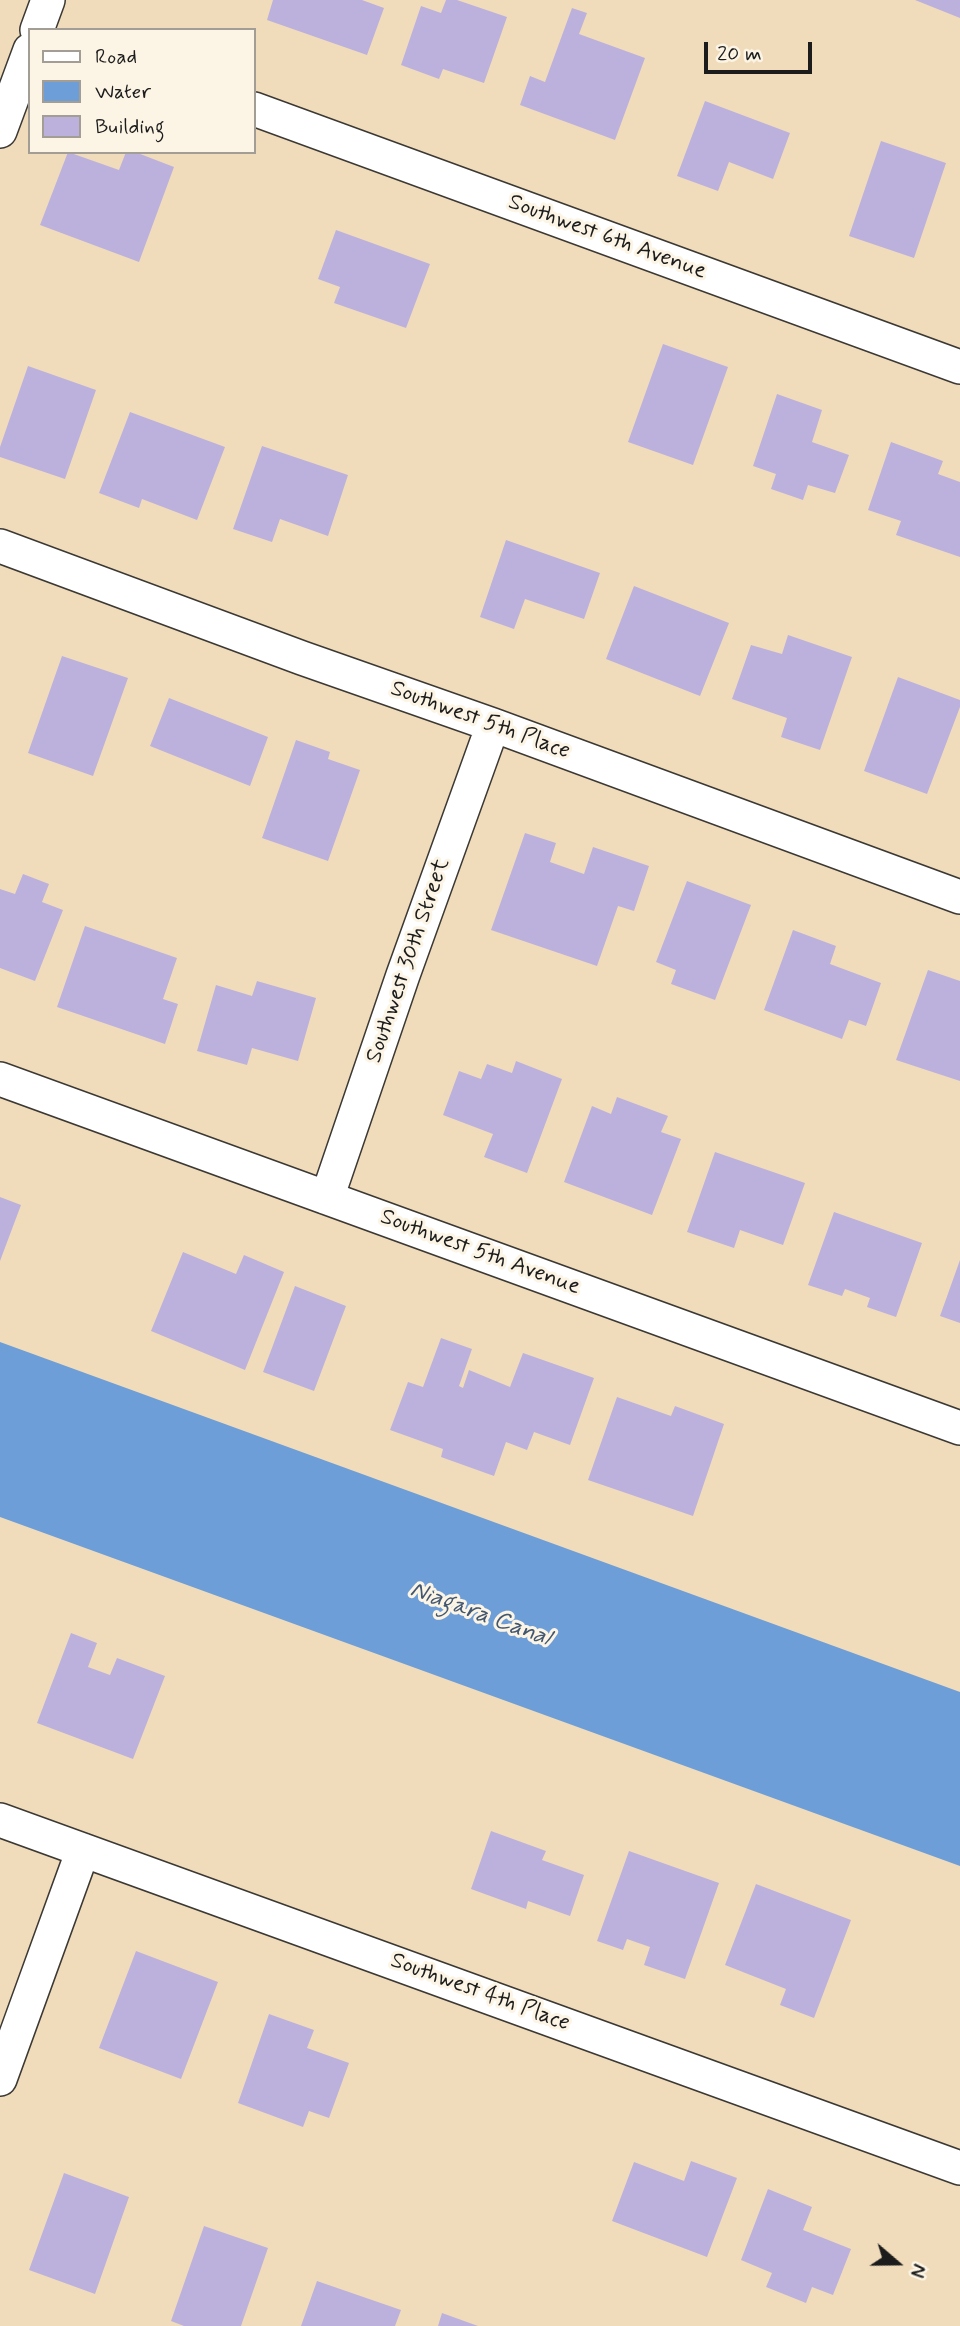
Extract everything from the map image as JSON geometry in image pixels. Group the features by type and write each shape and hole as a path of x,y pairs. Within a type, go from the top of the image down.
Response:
{"street":[{"path":"38,28 48,0"},
{"path":"0,131 28,55"},
{"name":"Southwest 6th Avenue","path":"256,110 960,367"},
{"name":"Southwest 5th Place","path":"0,546 960,897"},
{"name":"Southwest 30th Street","path":"327,1198 493,725"},
{"name":"Southwest 5th Avenue","path":"0,1079 960,1428"},
{"name":"Southwest 4th Place","path":"0,1820 960,2168"},
{"path":"0,2079 83,1850"}],"water":[{"name":"Niagara Canal","path":"0,1342 960,1692 960,1866 0,1517"}],"building":[{"path":"273,0 362,0 384,8 367,55 267,20"},
{"path":"446,0 457,0 507,17 484,83 443,69 439,79 401,65 421,6 441,13"},
{"path":"915,0 960,0 960,18"},
{"path":"572,8 587,13 579,34 645,58 615,140 520,105 530,76 545,82"},
{"path":"705,101 790,133 773,179 729,162 718,191 677,176"},
{"path":"881,141 946,163 914,258 849,236"},
{"path":"67,154 119,170 125,154 140,154 174,167 139,262 40,225"},
{"path":"336,230 430,264 406,328 334,303 340,287 318,279"},
{"path":"663,344 728,367 693,465 628,442"},
{"path":"28,366 96,390 65,479 0,457 0,447"},
{"path":"777,394 822,410 812,442 849,455 835,493 808,485 803,500 771,489 776,474 753,466"},
{"path":"130,412 225,447 197,520 142,499 139,508 99,493"},
{"path":"891,442 943,461 938,474 960,482 960,557 896,535 901,521 868,510"},
{"path":"262,446 348,475 328,536 280,519 272,542 233,529"},
{"path":"506,540 600,573 584,619 525,599 514,629 480,617"},
{"path":"634,586 729,623 700,696 606,659"},
{"path":"788,635 852,657 820,750 781,737 787,718 732,699 751,645 782,654"},
{"path":"62,656 128,678 93,776 28,753"},
{"path":"898,677 960,700 960,707 927,794 864,771"},
{"path":"169,698 268,737 250,786 150,746"},
{"path":"296,740 330,752 328,759 360,770 328,861 262,838"},
{"path":"525,833 556,843 550,862 584,874 593,847 649,866 634,911 618,906 597,966 491,930"},
{"path":"23,874 49,884 42,902 63,910 35,981 0,968 0,889 15,894"},
{"path":"687,881 751,905 715,1000 671,984 676,970 656,962"},
{"path":"85,926 177,958 163,999 178,1004 165,1044 57,1007"},
{"path":"793,930 836,946 830,964 881,983 866,1026 849,1020 842,1039 764,1010"},
{"path":"928,970 960,981 960,1081 896,1060"},
{"path":"257,981 316,998 298,1061 252,1048 247,1065 197,1051 216,985 252,996"},
{"path":"516,1061 562,1079 527,1173 484,1157 493,1134 443,1115 459,1071 481,1079 487,1064 512,1073"},
{"path":"617,1097 668,1116 661,1132 681,1139 652,1215 564,1182 592,1106 611,1114"},
{"path":"715,1152 805,1183 783,1245 740,1230 734,1248 687,1232"},
{"path":"0,1197 21,1205 0,1261"},
{"path":"834,1212 922,1243 896,1317 867,1307 870,1298 845,1289 842,1296 808,1285"},
{"path":"183,1252 236,1274 244,1255 284,1272 245,1370 151,1331"},
{"path":"960,1260 960,1323 940,1316"},
{"path":"295,1286 346,1306 314,1391 263,1372"},
{"path":"441,1338 472,1349 459,1386 463,1388 469,1370 510,1387 523,1353 594,1378 570,1445 534,1432 527,1450 506,1442 494,1476 441,1457 443,1449 390,1430 408,1382 423,1387"},
{"path":"617,1397 671,1416 675,1406 724,1424 693,1516 588,1480"},
{"path":"71,1633 97,1643 88,1667 110,1675 117,1658 165,1676 133,1759 37,1723"},
{"path":"491,1831 546,1851 542,1860 584,1875 570,1916 528,1901 526,1909 471,1889"},
{"path":"629,1851 719,1883 685,1979 644,1965 650,1947 627,1939 623,1950 597,1941"},
{"path":"756,1884 851,1920 814,2018 780,2005 786,1989 725,1965"},
{"path":"136,1951 218,1982 181,2079 99,2048"},
{"path":"269,2014 314,2030 307,2048 349,2063 329,2118 309,2111 303,2127 238,2103"},
{"path":"691,2161 737,2178 707,2257 612,2221 634,2162 684,2181"},
{"path":"64,2173 129,2197 95,2294 29,2270"},
{"path":"768,2189 812,2207 803,2230 851,2249 833,2295 812,2287 806,2303 766,2287 772,2273 741,2260"},
{"path":"204,2226 268,2248 241,2326 184,2326 171,2321"},
{"path":"317,2281 401,2310 395,2326 301,2326"},
{"path":"442,2313 478,2326 438,2326"}]}
